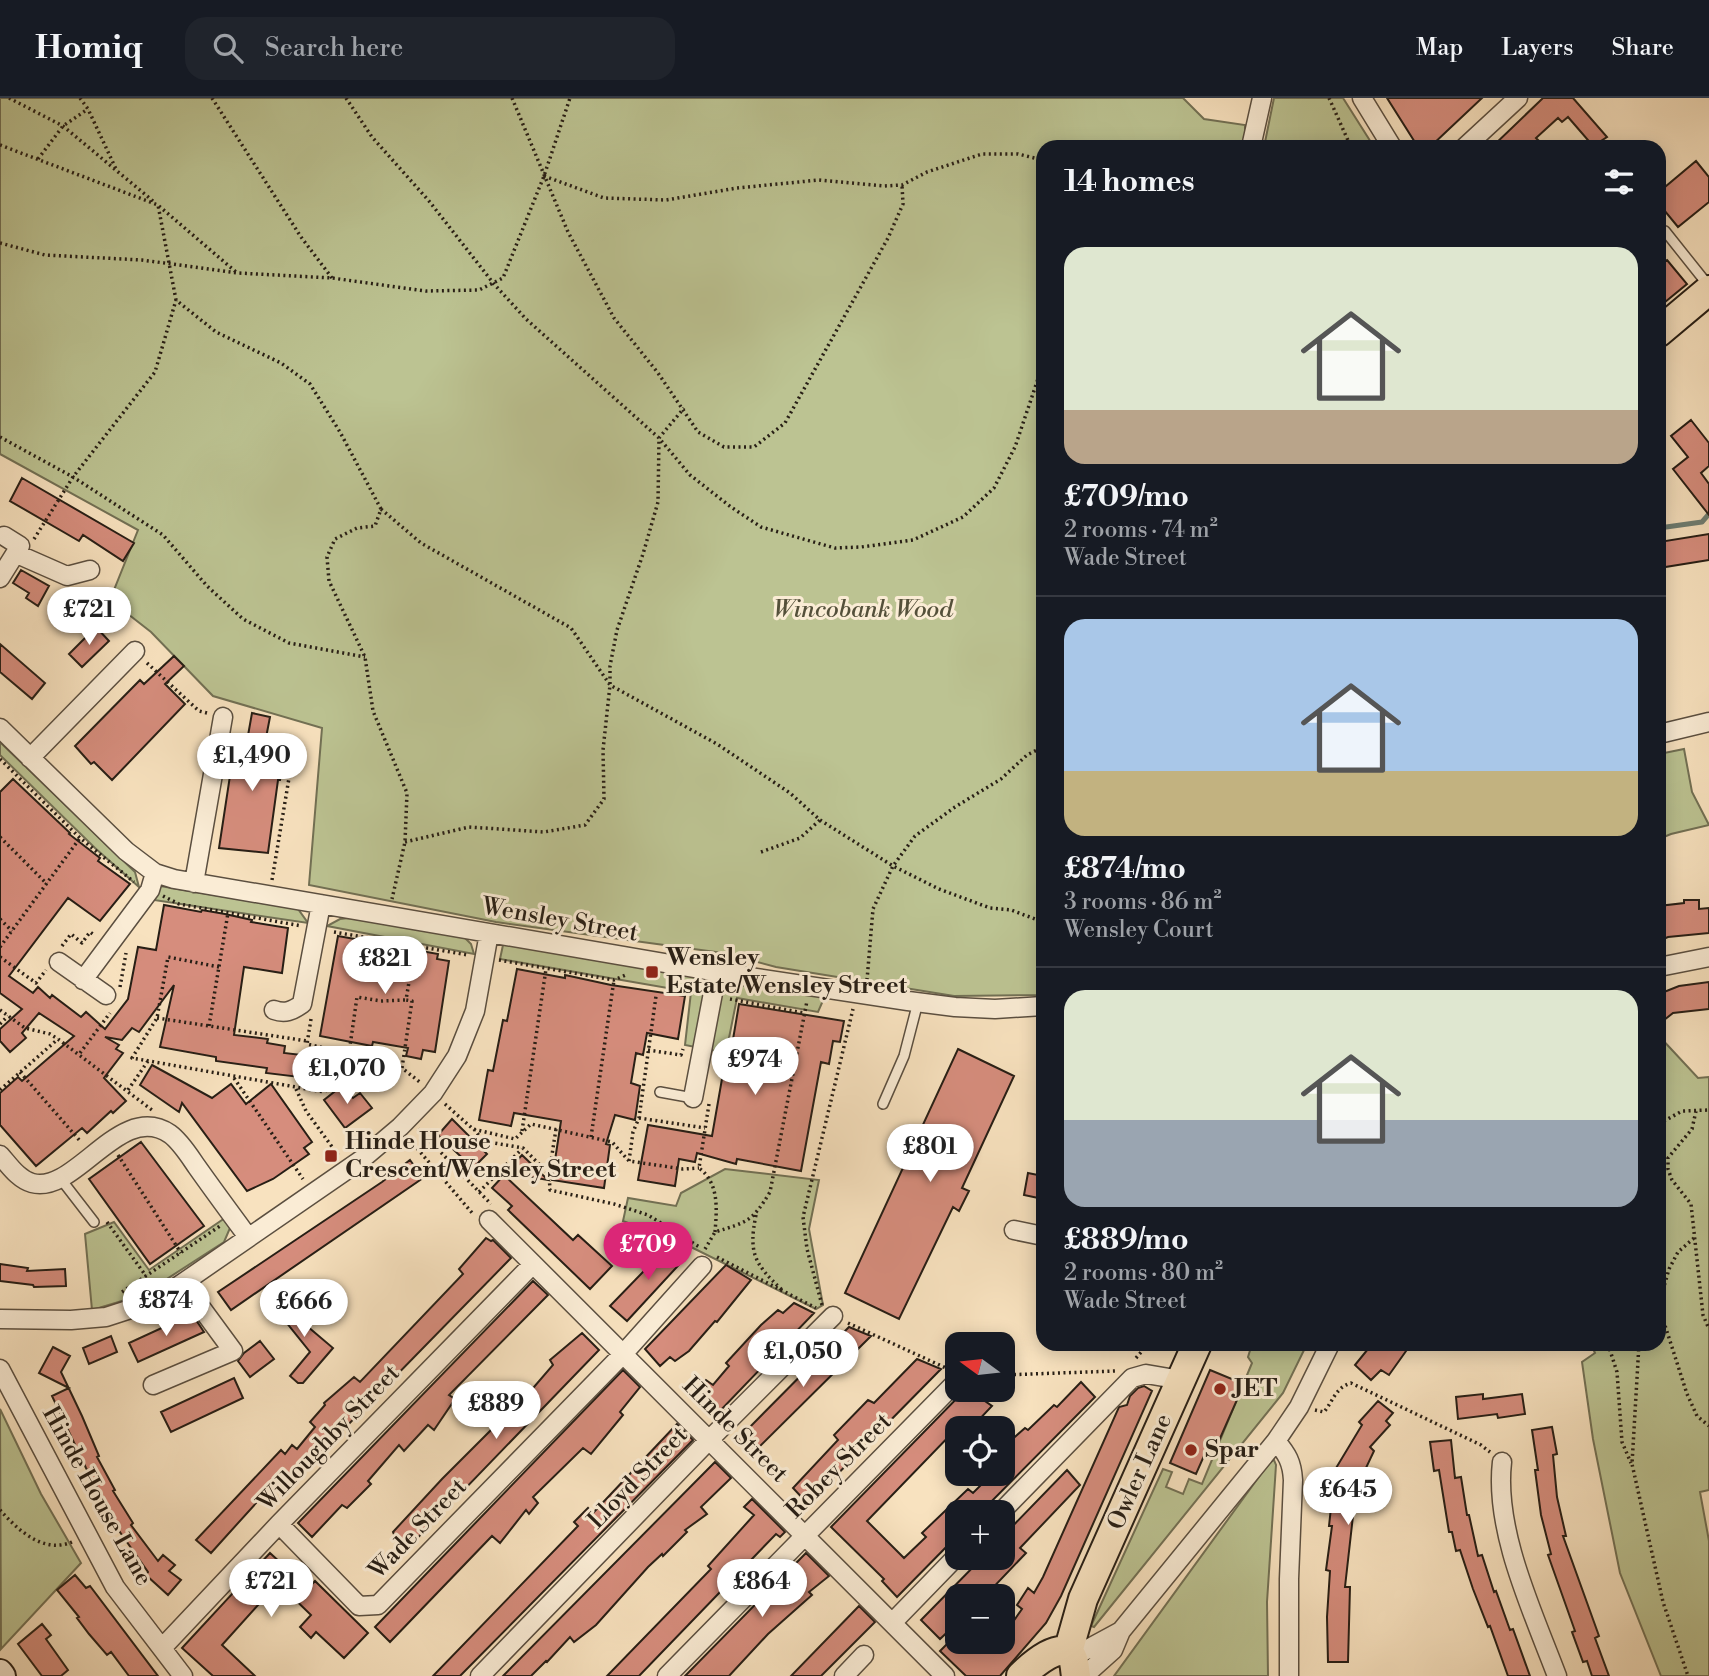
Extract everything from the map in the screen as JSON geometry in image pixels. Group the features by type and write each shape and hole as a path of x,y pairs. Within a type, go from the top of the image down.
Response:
{"main road":[{"path":"1666,326 1709,288"},
{"name":"Owler Lane","path":"1028,1669 1083,1599 1194,1351"},
{"name":"Owler Lane","path":"1075,1665 1083,1599"},
{"path":"1028,1669 1053,1653 1062,1651 1075,1665"}],"street":[{"path":"1253,140 1262,98"},
{"path":"1362,98 1388,140"},
{"path":"1473,140 1518,98"},
{"path":"4,536 18,550 67,576 90,570"},
{"path":"0,578 18,550"},
{"path":"30,758 135,651"},
{"path":"194,883 223,717"},
{"path":"1666,732 1709,722"},
{"name":"Wensley Street","path":"0,728 126,851 155,873 194,883 717,972 918,1002 995,1009 1036,1006"},
{"path":"83,980 150,890 155,873"},
{"path":"274,1010 293,1011 302,1004 321,904"},
{"path":"0,1319 71,1320 106,1317 143,1305 183,1283 348,1168 404,1123 433,1093 457,1056 475,1011 489,933"},
{"path":"1666,966 1709,957"},
{"path":"55,959 106,995"},
{"path":"693,1098 717,972"},
{"path":"0,1155 23,1179 46,1184 60,1178 124,1132 139,1128 156,1128 171,1135 248,1237"},
{"name":"Hinde Street","path":"489,1220 945,1676"},
{"path":"1014,1230 1036,1235"},
{"name":"Wade Street","path":"279,1524 359,1606 378,1605 624,1353 708,1258"},
{"name":"Willoughby Street","path":"162,1648 533,1264"},
{"path":"153,1385 233,1351 183,1283"},
{"name":"Lloyd Street","path":"480,1676 833,1316"},
{"path":"1075,1665 1121,1631 1276,1441 1299,1407 1327,1351"},
{"name":"Hinde House Lane","path":"0,1369 115,1587 183,1676"},
{"path":"1013,1500 1132,1378 1146,1374 1181,1380"},
{"name":"Robey Street","path":"667,1676 945,1393"},
{"path":"1276,1441 1288,1455 1293,1472 1289,1676"},
{"path":"1502,1462 1500,1489 1510,1543 1522,1584 1557,1676"},
{"path":"892,1623 945,1568"},
{"path":"844,1676 864,1655"}],"lane":[{"path":"1666,232 1709,288"},
{"path":"883,1104 904,1056 918,1002"},
{"path":"660,1093 693,1098"},
{"path":"60,1178 94,1222"}],"path":[{"path":"9,98 63,126 238,273"},
{"path":"80,98 88,109 117,171"},
{"path":"212,98 301,237 332,278"},
{"path":"346,98 372,137 429,201 526,320 659,438 690,475 761,527 835,548 913,540 963,517 994,488 1014,447 1036,384"},
{"path":"512,98 568,232 614,318 684,408 698,432 724,447 754,447 785,424 888,237 903,204 902,185"},
{"path":"0,243 45,256 170,264 238,273 332,278 426,291 479,290 503,278 544,176 570,98"},
{"path":"1328,98 1348,140"},
{"path":"38,159 63,126 88,109"},
{"path":"0,145 158,205"},
{"path":"544,176 604,198 666,200 737,188 820,180 902,185 927,172 982,154 1036,159"},
{"path":"18,550 37,538 73,477 155,372 176,300 158,205"},
{"path":"176,300 216,332 281,362 310,384 382,509 421,543 570,628 610,685 717,744 790,793 820,820 893,866 990,908 1011,910 1036,919"},
{"path":"405,842 469,827 544,832 584,825 604,799 603,750 610,666 617,630 658,502 659,438 684,408"},
{"path":"0,437 73,477 163,535 207,586 243,619 289,643 365,657"},
{"path":"382,509 375,526 357,528 335,539 327,557 329,581 365,657 373,711 407,793 405,842 389,915"},
{"path":"135,651 199,711 223,717"},
{"path":"833,1316 820,1302 807,1249 803,1217 862,993 873,909 893,866 915,836 1001,779 1027,755 1036,750"},
{"path":"270,896 290,772"},
{"path":"761,852 800,838 820,820"},
{"path":"0,947 80,838 97,822"},
{"path":"0,837 47,884"},
{"path":"209,1026 228,913"},
{"path":"0,919 12,931"},
{"path":"0,957 36,983 71,934 82,943 90,932 98,938"},
{"path":"406,1000 415,946"},
{"path":"219,967 168,957 157,1018 132,1058 324,1092 362,1062"},
{"path":"522,1133 547,969"},
{"path":"591,1137 614,980"},
{"path":"785,1293 759,1267 753,1240 756,1215 770,1192 810,985"},
{"path":"629,1161 633,1132 639,1118 656,996"},
{"path":"713,996 804,1013"},
{"path":"348,1060 357,997 381,1001 406,1000 412,1001 402,1068"},
{"path":"0,1010 25,1028 50,1034 128,1090 156,1115 156,1128"},
{"path":"311,1015 307,1044 333,1050 332,1058 402,1068 473,1129 483,1141 523,1148 549,1174"},
{"path":"0,1024 8,1016"},
{"path":"157,1018 308,1041"},
{"path":"649,1050 681,1055 684,1044 707,1024"},
{"path":"0,1090 58,1039"},
{"path":"128,1090 148,1060"},
{"path":"324,1092 324,1070 334,1064 356,1067"},
{"path":"20,1072 92,1155"},
{"path":"233,1076 312,1193"},
{"path":"296,1089 306,1111 348,1168"},
{"path":"693,1098 710,1100 699,1168"},
{"path":"1666,1121 1682,1111 1709,1110"},
{"path":"1696,1111 1692,1129 1668,1158 1668,1169 1672,1180 1691,1204 1703,1315 1709,1329"},
{"path":"639,1118 705,1128"},
{"path":"404,1123 498,1211 489,1220 482,1225 404,1123"},
{"path":"473,1129 515,1139 531,1124 612,1142 629,1161 682,1169 699,1168 712,1181 717,1208 715,1231 708,1258"},
{"path":"556,1129 549,1174 550,1191 614,1204 649,1216 708,1258 945,1368"},
{"path":"110,1142 181,1253"},
{"path":"479,1192 523,1148"},
{"path":"715,1231 737,1225 756,1215"},
{"path":"118,1295 234,1217"},
{"path":"94,1222 108,1222 146,1276"},
{"path":"1666,1280 1678,1252 1694,1238"},
{"path":"1666,1329 1687,1394 1697,1416 1709,1426"},
{"path":"1610,1351 1617,1372 1622,1442 1632,1464 1663,1602 1688,1676"},
{"path":"1632,1464 1639,1351"},
{"path":"1015,1375 1126,1371 1132,1378"},
{"path":"1299,1407 1324,1412 1335,1393 1351,1383 1481,1445 1502,1462"},
{"path":"0,1510 27,1536 51,1546 63,1546 87,1536"}],"green space":[{"name":"Wincobank Wood","path":"0,98 1183,98 1204,119 1245,125 1245,140 1036,140 1036,995 954,996 776,967 723,953 496,922 309,885 322,728 213,696 151,632 110,600 138,530 0,454"},
{"path":"1274,98 1343,98 1370,140 1265,140"},
{"path":"0,742 135,872 139,887 0,755"},
{"path":"1684,749 1692,792 1709,825 1666,836 1666,753"},
{"path":"160,886 298,909 308,923 154,900"},
{"path":"349,918 464,937 471,944 474,954 327,926 340,919"},
{"path":"513,944 825,996 818,1012 737,998 726,1053 685,1045 691,992 500,959 503,945"},
{"path":"1666,1044 1698,1078 1709,1077 1709,1490 1700,1492 1709,1541 1709,1676 1661,1676 1620,1573 1593,1439 1582,1362 1594,1351 1666,1351"},
{"path":"725,1169 819,1180 809,1229 823,1305 816,1309 691,1247 623,1221 628,1198 676,1206 681,1193"},
{"path":"225,1218 230,1228 224,1242 142,1295 92,1310 85,1234 114,1222 149,1270"},
{"path":"1250,1351 1304,1351 1283,1393 1094,1627 1091,1626 1163,1469 1172,1472 1166,1487 1183,1494 1189,1479 1202,1484 1252,1363 1248,1357"},
{"path":"0,1409 41,1494 81,1563 1,1649"},
{"path":"1274,1460 1276,1465 1267,1602 1268,1676 1114,1676 1269,1463"}],"building":[{"path":"1387,98 1482,98 1437,140 1414,140"},
{"path":"1543,98 1573,98 1607,137 1602,140 1588,140 1568,117 1562,122 1558,118 1536,138 1538,140 1499,140"},
{"path":"1696,161 1709,177 1709,202 1678,227 1666,212 1666,186"},
{"path":"1666,261 1687,284 1666,301"},
{"path":"1691,420 1709,443 1709,466 1701,473 1709,484 1709,515 1673,469 1688,457 1671,436"},
{"path":"22,478 134,543 123,561 83,535 79,541 10,501"},
{"path":"1709,534 1709,560 1666,567 1666,541"},
{"path":"21,570 49,586 38,606 26,598 29,593 13,583"},
{"path":"96,627 109,641 82,667 69,654"},
{"path":"0,644 45,683 32,699 0,672"},
{"path":"174,656 184,666 165,684 185,704 112,780 94,762 91,764 75,746 140,680 144,684"},
{"path":"252,713 270,717 264,748 285,752 278,780 268,853 219,848 233,756 244,758"},
{"path":"13,779 69,834 100,858 98,861 130,884 100,921 68,898 9,976 33,993 38,987 50,998 52,995 81,1017 86,1012 105,1029 128,999 138,947 156,950 164,905 225,914 252,920 251,922 288,928 282,973 244,967 234,1035 268,1039 267,1043 285,1046 284,1053 318,1057 316,1079 266,1073 267,1068 216,1061 216,1057 160,1047 174,985 139,1032 132,1028 122,1040 105,1037 119,1045 116,1049 123,1053 104,1078 126,1101 87,1133 82,1128 36,1166 0,1125 0,1093 18,1077 22,1081 74,1036 39,1013 22,1033 26,1038 10,1052 0,1041 0,1029 22,1009 0,993 0,792"},
{"path":"1684,900 1699,900 1699,909 1709,908 1709,933 1666,938 1666,905 1684,903"},
{"path":"338,936 438,954 437,959 449,961 435,1052 423,1050 421,1059 406,1056 408,1048 373,1042 372,1046 320,1036"},
{"path":"517,969 685,996 678,1039 647,1033 643,1055 636,1053 631,1083 640,1086 635,1120 615,1115 606,1144 610,1145 604,1188 552,1180 561,1121 514,1113 511,1126 479,1120 488,1070 493,1071 503,1020 507,1021"},
{"path":"1709,982 1709,1009 1673,1013 1666,1018 1666,991 1679,986"},
{"path":"739,1004 844,1021 840,1042 833,1041 829,1064 821,1062 801,1171 737,1159 736,1164 697,1153 695,1162 679,1159 675,1186 638,1180 648,1125 712,1136 726,1056 730,1057"},
{"path":"958,1049 1014,1076 962,1188 969,1191 959,1211 953,1207 899,1319 845,1293"},
{"path":"152,1065 212,1098 231,1084 246,1104 271,1084 312,1142 304,1148 309,1154 273,1179 247,1191 182,1103 179,1112 140,1085"},
{"path":"343,1085 353,1098 360,1093 372,1108 345,1128 324,1100"},
{"path":"452,1119 487,1154 473,1168 438,1135"},
{"path":"141,1142 204,1226 150,1264 89,1179"},
{"path":"522,1155 548,1180 506,1173"},
{"path":"410,1160 423,1178 231,1310 218,1292 382,1182"},
{"path":"1028,1173 1036,1175 1036,1198 1024,1195"},
{"path":"504,1175 573,1240 578,1235 612,1266 590,1289 508,1210 512,1206 492,1188"},
{"path":"486,1238 493,1240 511,1258 294,1480 285,1471 211,1553 196,1540 281,1450 285,1454 292,1445 297,1449 315,1427 310,1422 324,1403 354,1377 360,1382 463,1274 459,1269"},
{"path":"672,1242 687,1256 627,1321 610,1306"},
{"path":"0,1264 28,1268 27,1271 65,1269 66,1286 34,1287 0,1281"},
{"path":"726,1265 751,1280 689,1351 675,1361 670,1357 660,1366 645,1349"},
{"path":"533,1281 548,1295 449,1395 455,1399 434,1430 428,1425 404,1451 399,1445 368,1481 371,1484 347,1508 342,1505 312,1537 298,1523"},
{"path":"293,1298 312,1322 307,1326 333,1348 303,1383 298,1383 290,1376 310,1352 274,1307 279,1302 283,1306"},
{"path":"794,1303 814,1313 718,1413 702,1398 698,1390 706,1380 713,1385 729,1366 726,1363 761,1325 778,1310 783,1313"},
{"path":"192,1314 204,1332 138,1362 129,1343"},
{"path":"849,1327 871,1336 751,1455 738,1439"},
{"path":"582,1333 599,1350 402,1554 393,1532 534,1387 553,1365 550,1360"},
{"path":"111,1336 117,1352 89,1364 83,1348"},
{"path":"260,1341 274,1359 250,1377 238,1361"},
{"path":"53,1347 70,1356 61,1372 69,1388 39,1373"},
{"path":"1366,1351 1406,1351 1389,1375 1381,1370 1371,1380 1355,1365"},
{"path":"917,1359 941,1369 808,1504 793,1488 838,1440 834,1435 868,1400 874,1403"},
{"path":"623,1370 640,1387 620,1412 623,1415 591,1454 583,1448 533,1497 538,1503 529,1514 526,1510 500,1543 492,1536 390,1642 375,1627"},
{"path":"1210,1370 1244,1384 1214,1452 1207,1449 1196,1474 1170,1463"},
{"path":"234,1378 243,1398 171,1432 161,1412"},
{"path":"1081,1382 1095,1397 1015,1478 1015,1437 1025,1428 1028,1430 1054,1405 1057,1407"},
{"path":"1144,1386 1152,1391 1061,1596 1046,1623 1000,1676 966,1676 940,1651 945,1646 945,1654 1015,1654 1015,1619 1022,1609 1017,1605 1028,1588 1034,1593 1043,1577 1119,1407 1127,1405 1130,1396"},
{"path":"69,1388 99,1456 97,1457 115,1490 113,1491 133,1523 131,1525 158,1561 163,1555 175,1565 169,1571 181,1580 168,1595 146,1575 148,1572 103,1508 107,1505 52,1396"},
{"path":"1483,1394 1483,1399 1522,1394 1525,1414 1458,1419 1456,1397"},
{"path":"1378,1401 1393,1413 1386,1421 1390,1425 1370,1447 1374,1451 1356,1489 1345,1587 1350,1587 1348,1662 1328,1662 1330,1571 1326,1570 1334,1480 1330,1478 1362,1425 1359,1422"},
{"path":"953,1402 986,1402 992,1406 983,1416 945,1416 945,1440 867,1521 904,1558 926,1537 922,1533 945,1511 945,1548 897,1597 882,1581 884,1579 831,1527"},
{"path":"677,1424 693,1440 460,1676 433,1676 578,1526 574,1522 588,1508 593,1513"},
{"path":"1552,1427 1557,1454 1553,1455 1557,1497 1566,1536 1563,1536 1599,1636 1595,1638 1609,1676 1592,1676 1587,1661 1583,1662 1548,1555 1551,1554 1541,1515 1532,1430"},
{"path":"1451,1440 1455,1478 1461,1477 1467,1515 1478,1556 1482,1555 1494,1592 1496,1591 1510,1630 1513,1629 1530,1676 1508,1676 1460,1550 1456,1551 1452,1532 1449,1532 1439,1470 1434,1471 1430,1442"},
{"path":"715,1462 731,1478 701,1507 707,1514 685,1530 687,1532 663,1556 662,1554 648,1567 596,1625 574,1642 570,1637 531,1676 503,1676"},
{"path":"1067,1470 1080,1485 1020,1548 1026,1553 1015,1565 1015,1524"},
{"path":"980,1486 1007,1486 993,1500 956,1500 968,1489 973,1493"},
{"path":"752,1499 785,1532 780,1537 776,1534 639,1676 607,1676 711,1569 708,1566 754,1515 744,1507"},
{"path":"270,1553 308,1588 315,1581 368,1633 344,1658 316,1632 311,1638 300,1627 311,1615 278,1583 222,1645 255,1676 213,1676 182,1648"},
{"path":"806,1553 829,1576 809,1592 812,1595 768,1634 729,1676 685,1676"},
{"path":"970,1570 1010,1570 996,1584 956,1584"},
{"path":"75,1575 86,1588 90,1586 158,1676 129,1676 111,1652 107,1655 89,1634 57,1590"},
{"path":"945,1596 945,1634 940,1639 921,1620"},
{"path":"859,1606 875,1622 821,1676 791,1676"},
{"path":"42,1624 51,1635 46,1639 68,1670 61,1676 42,1676 18,1644"}],"waterway":[{"path":"1666,527 1702,522 1709,514"}],"place":[{"name":"Wensley Estate/Wensley Street","path":"652,972"},
{"name":"Hinde House Crescent/Wensley Street","path":"331,1156"},
{"name":"JET","path":"1220,1389"},
{"name":"Spar","path":"1191,1450"}]}
